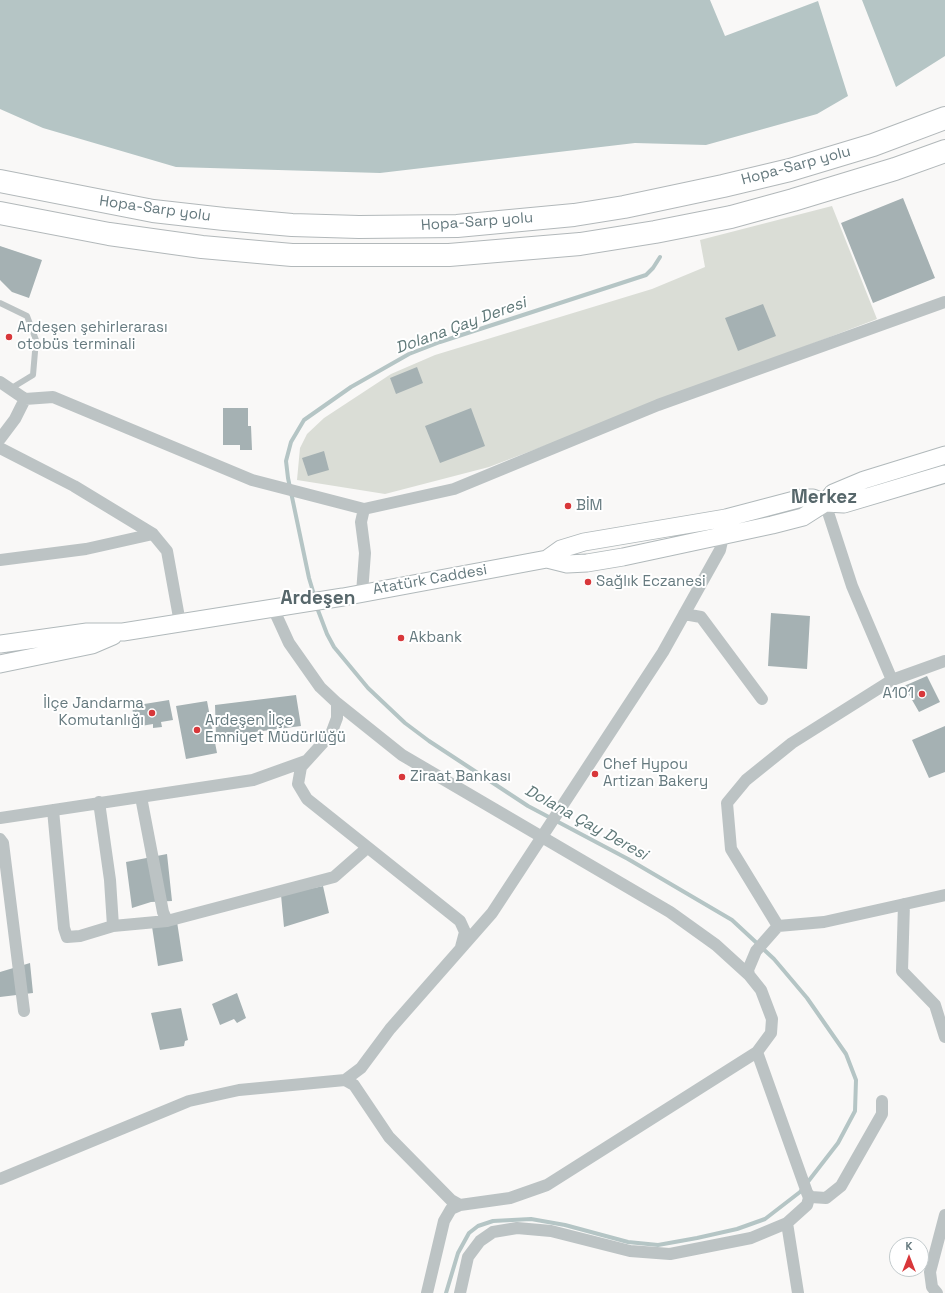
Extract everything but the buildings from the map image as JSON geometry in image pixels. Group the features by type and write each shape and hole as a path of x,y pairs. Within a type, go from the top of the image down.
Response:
{"highway":[{"name":"Hopa-Sarp yolu","path":"0,181 153,211 292,225 366,227 457,226 574,215 624,207 723,186 790,170 843,154 945,118"},
{"name":"Hopa-Sarp yolu","path":"7,214 109,234 202,247 292,255 449,255 580,244 655,232 731,217 895,169 945,151"}],"main road":[{"name":"Atatürk Caddesi","path":"0,644 87,632 123,632 343,597 547,559 566,564 586,563 715,537 803,517 825,503 832,493 864,480 945,454"},
{"name":"Atatürk Caddesi","path":"547,559 560,549 584,542 726,518 802,498 813,498 825,503 844,504 945,474"},
{"name":"Atatürk Caddesi","path":"0,664 92,645 123,632"}],"street":[{"path":"0,382 25,399 53,397 252,480 364,509 454,489 658,405 945,302"},
{"path":"0,439 15,418 25,399"},
{"path":"0,448 74,486 153,534 167,551 180,622"},
{"path":"825,503 852,586 892,680"},
{"path":"362,593 365,553 361,522 364,509"},
{"path":"0,560 86,549 153,534"},
{"path":"0,1179 189,1101 239,1090 344,1080 361,1068 390,1029 492,913 638,692 720,550 722,541 715,537"},
{"path":"273,608 290,643 320,687 337,703 402,755 544,833 670,912 716,945 749,975 761,990 772,1018 771,1033 757,1052 547,1185 510,1198 460,1205 452,1210 444,1222 427,1293"},
{"path":"684,614 701,617 762,699"},
{"path":"778,926 731,849 727,803 746,780 792,743 892,680 945,661"},
{"path":"337,703 337,718 331,734 317,752 301,767 298,784 307,799 460,921 465,932 460,950"},
{"path":"0,818 253,780 306,761"},
{"path":"141,797 163,912 167,922"},
{"path":"99,802 110,880 113,926"},
{"path":"53,810 64,928 67,937 80,936 113,926 167,922 334,876 367,848"},
{"path":"0,839 2,843 24,1010"},
{"path":"749,975 748,970 756,951 778,926 824,922 945,895"},
{"path":"904,904 902,972 935,1006 945,1037"},
{"path":"460,1293 468,1257 480,1241 493,1232 516,1228 551,1231 630,1251 670,1254 751,1238 787,1223 807,1205 809,1198 757,1052"},
{"path":"344,1080 354,1085 389,1137 451,1200 460,1205"},
{"path":"807,1193 811,1197 826,1198 841,1186 882,1114 882,1102"},
{"path":"937,1293 932,1287 930,1272 945,1215"},
{"path":"787,1223 798,1293"}],"lane":[{"path":"0,303 27,316 36,340 33,375 10,389"}],"shaded area":[{"path":"0,0 710,0 725,36 818,1 848,96 817,114 706,145 635,143 380,173 176,167 43,128 0,109"},
{"path":"862,0 945,0 945,56 896,87"},
{"path":"832,206 877,319 489,467 385,494 297,480 300,448 307,434 324,418 391,374 435,355 652,289 705,267 700,240"}],"waterway":[{"name":"Dolana Çay Deresi","path":"315,598 309,578 288,478 286,461 291,442 304,420 351,387 409,354 440,342 646,275 653,268 660,257"},
{"name":"Dolana Çay Deresi","path":"316,605 327,634 334,647 368,688 405,723 429,741 528,806 628,859 732,920 774,959 807,998 846,1054 856,1080 855,1111 838,1143 800,1192 765,1219 737,1229 658,1245 628,1242 565,1225 531,1219 493,1221 478,1226 469,1233 458,1253 446,1293"}],"place":[{"name":"Ardeşen şehirlerarası otobüs terminali","path":"9,337"},
{"name":"BİM","path":"568,506"},
{"name":"Sağlık Eczanesi","path":"588,582"},
{"name":"Akbank","path":"401,638"},
{"name":"A101","path":"922,694"},
{"name":"İlçe Jandarma Komutanlığı","path":"152,713"},
{"name":"Ardeşen İlçe Emniyet Müdürlüğü","path":"197,730"},
{"name":"Chef Hypou Artizan Bakery","path":"595,774"},
{"name":"Ziraat Bankası","path":"402,777"}],"district":[{"name":"Merkez","path":"824,498"},
{"name":"Ardeşen","path":"318,599"}]}
